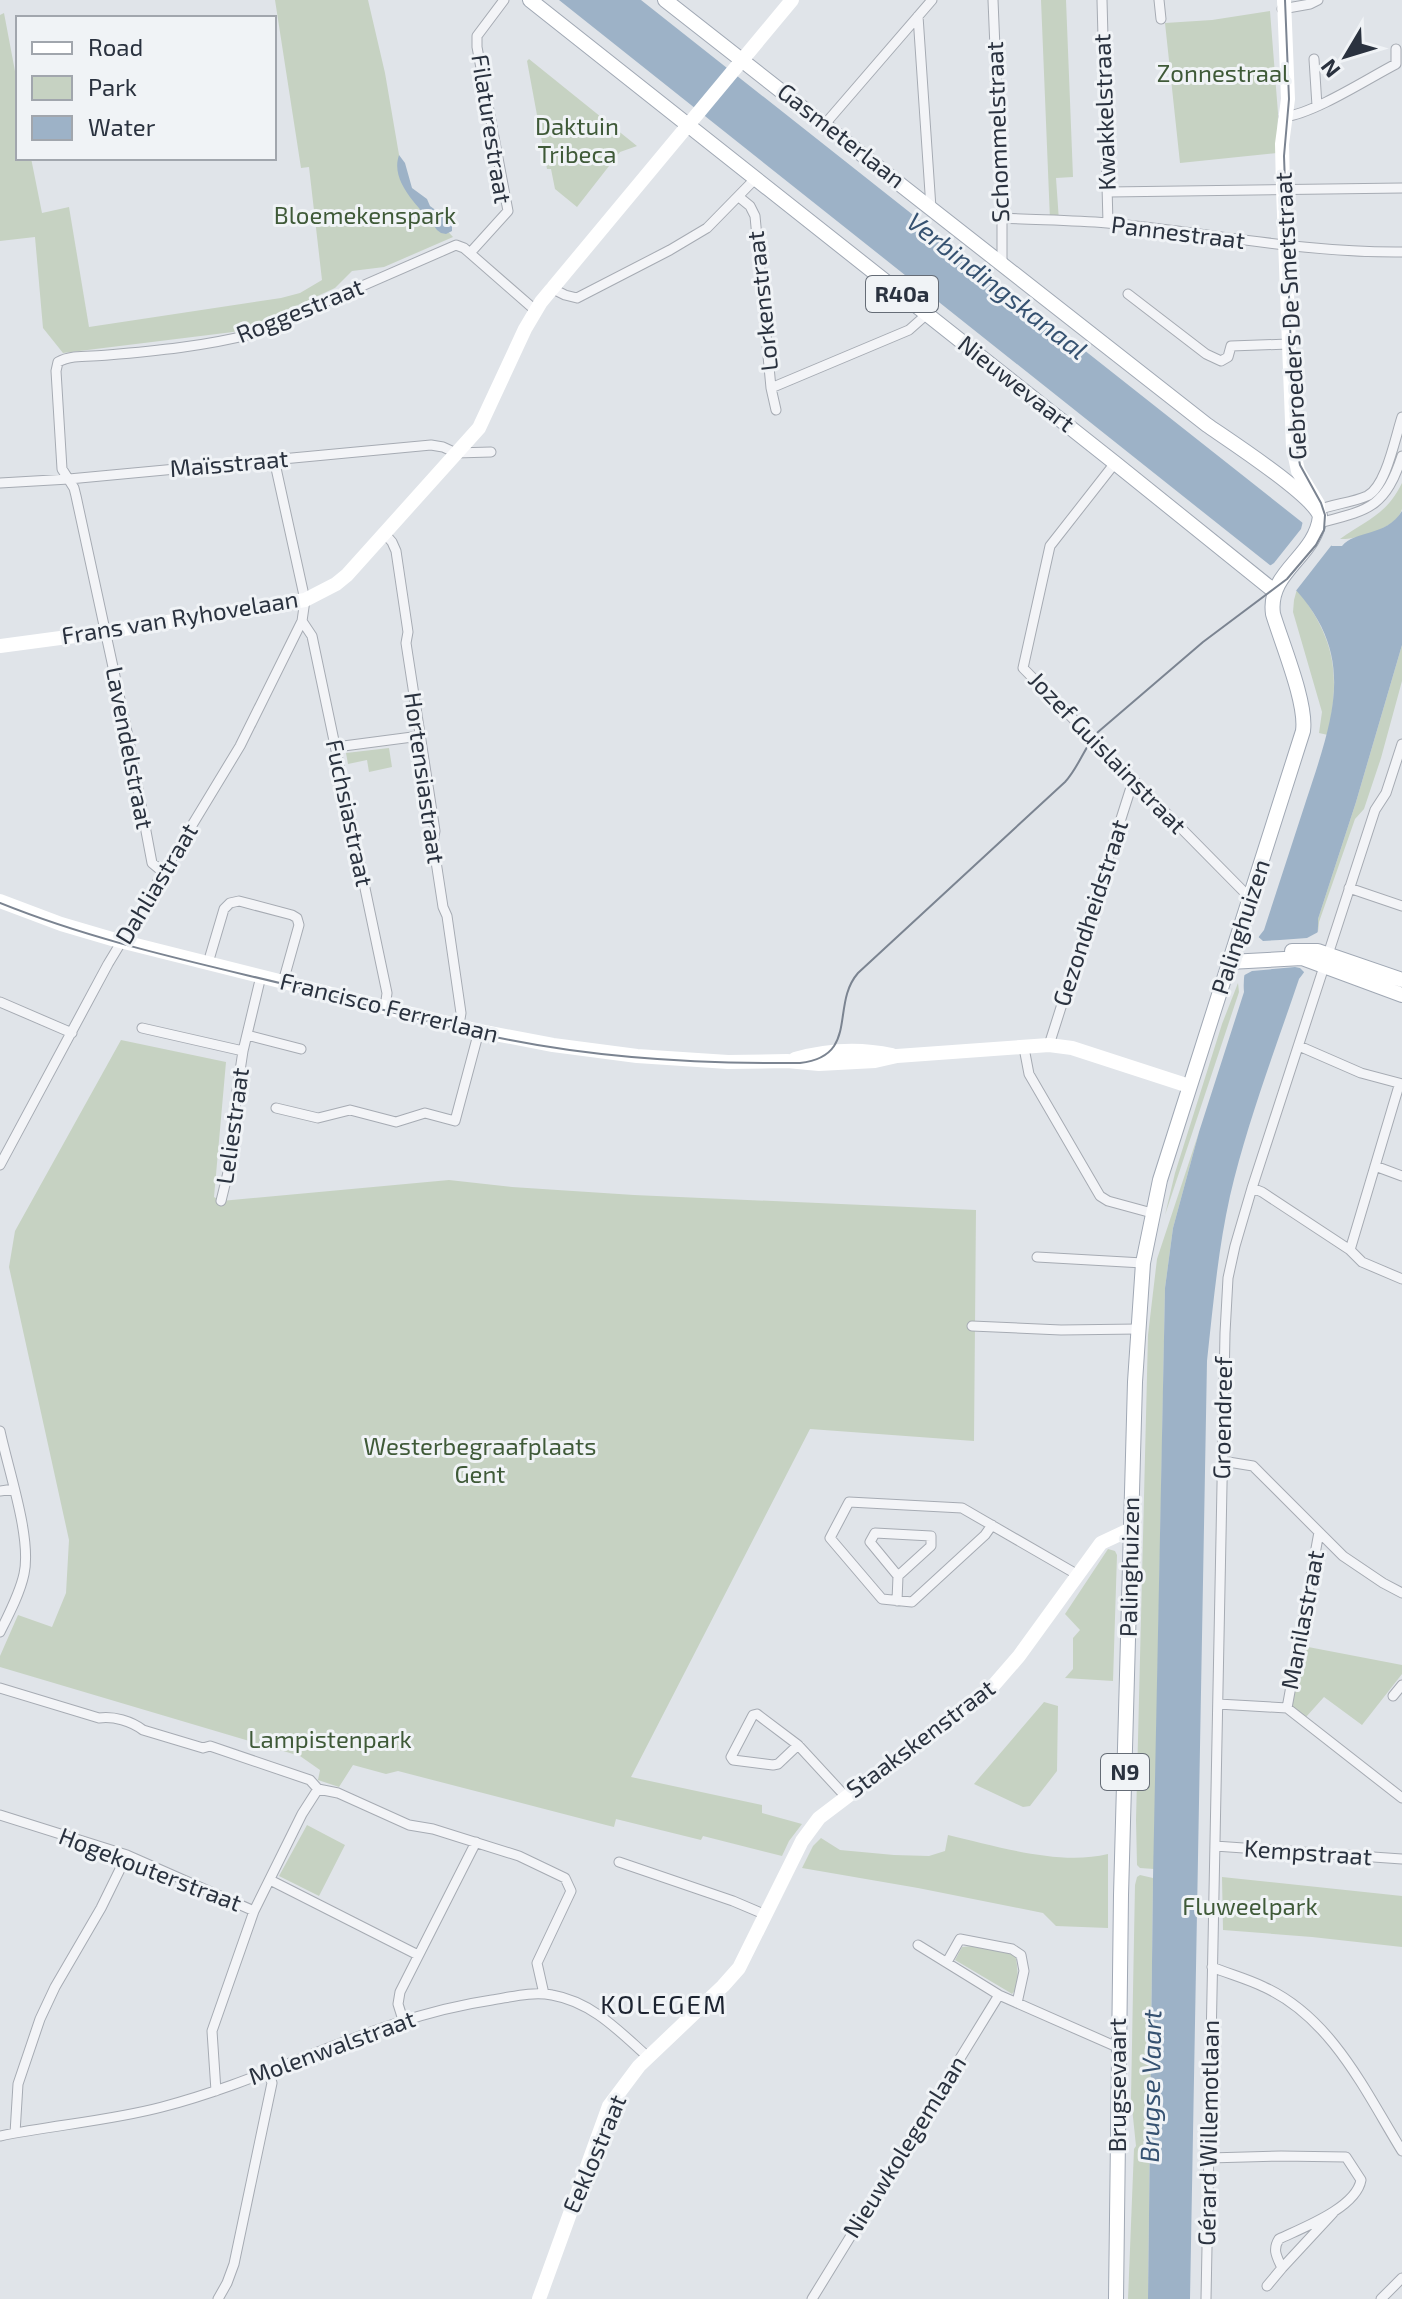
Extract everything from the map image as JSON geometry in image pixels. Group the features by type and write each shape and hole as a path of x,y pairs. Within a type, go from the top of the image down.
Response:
{"main road":[{"name":"Nieuwevaart","path":"530,0 694,120 756,178 1115,463 1278,585"},
{"name":"Gasmeterlaan","path":"665,0 738,65 825,124 1207,425 1315,505 1318,520"},
{"name":"Frans van Ryhovelaan","path":"0,646 305,600 347,575 479,428 535,310 551,288 792,0"},
{"name":"Gebroeders De Smetstraat","path":"1281,4 1283,189 1294,455 1298,471 1318,504 1318,520"},
{"path":"1278,585 1310,544 1318,520"},
{"name":"Palinghuizen","path":"1122,1871 1131,1529 1143,1263 1160,1180 1189,1086 1237,957 1304,721 1273,614 1278,585"},
{"name":"Francisco Ferrerlaan","path":"0,901 122,942 479,1031 553,1045 637,1056 819,1064 1049,1045 1072,1048 1189,1086"},
{"path":"1237,957 1321,959 1402,980"},
{"path":"1321,959 1402,995"},
{"name":"Staakskenstraat","path":"802,1841 819,1818 993,1686 1019,1656 1101,1543 1131,1529"},
{"name":"Eeklostraat","path":"539,2299 609,2106 648,2057 739,1968 802,1841"},
{"name":"Brugsevaart","path":"1116,2299 1117,2047 1122,1871"}],"street":[{"name":"Filaturestraat","path":"470,253 508,211 477,47 477,36 504,0"},
{"path":"825,124 932,0"},
{"name":"Schommelstraat","path":"993,0 1002,264"},
{"name":"Kwakkelstraat","path":"1102,0 1108,223"},
{"path":"1159,0 1161,19"},
{"path":"1281,4 1313,1"},
{"path":"918,16 931,208"},
{"path":"1284,117 1317,106 1396,64 1396,49"},
{"path":"1314,59 1317,106"},
{"path":"551,288 577,298 670,250 707,228 756,178"},
{"path":"1109,192 1402,188"},
{"name":"Lorkenstraat","path":"739,197 750,206 755,216 771,388 776,410"},
{"name":"Pannestraat","path":"1002,218 1108,223 1359,253 1402,252"},
{"name":"Roggestraat","path":"69,479 62,469 61,458 56,371 62,360 231,340 272,327 456,245 470,253"},
{"path":"470,253 535,310"},
{"path":"1128,294 1206,354 1221,361 1228,357 1231,346 1288,344"},
{"path":"771,388 909,330 927,314"},
{"path":"1318,520 1375,491 1402,417"},
{"name":"Maïsstraat","path":"0,483 431,445 456,453 491,452"},
{"path":"1318,520 1359,512 1375,504 1390,487 1402,456"},
{"path":"274,459 305,600"},
{"name":"Jozef Guislainstraat","path":"1115,463 1050,546 1023,668 1251,899"},
{"name":"Lavendelstraat","path":"69,479 76,496 129,741 152,863 164,873"},
{"name":"Hortensiastraat","path":"385,534 396,551 408,632 406,643 435,831 433,842 461,1013 459,1025"},
{"name":"Dahliastraat","path":"0,1165 122,942 240,746 302,621 305,600"},
{"name":"Fuchsiastraat","path":"302,621 312,636 336,747 387,993 385,1008"},
{"path":"336,747 420,736"},
{"name":"Groendreef","path":"1212,1967 1228,1278 1252,1188 1299,1046 1321,959 1375,810 1399,765 1402,744"},
{"name":"Gezondheidstraat","path":"1049,1045 1133,781"},
{"path":"1349,888 1402,906"},
{"path":"208,963 224,909 230,903 239,901 297,918 299,925 283,982"},
{"name":"Leliestraat","path":"221,1201 232,1156 243,1051 261,976"},
{"path":"0,1002 72,1033"},
{"path":"142,1028 243,1051"},
{"path":"276,1108 318,1118 350,1110 396,1122 425,1113 455,1121 479,1031"},
{"path":"247,1035 301,1049"},
{"path":"1299,1046 1361,1073 1402,1084 1350,1250"},
{"path":"1024,1048 1029,1074 1100,1196 1152,1213"},
{"path":"1375,1166 1402,1176"},
{"path":"1252,1188 1350,1250 1362,1262 1402,1279"},
{"path":"1037,1257 1143,1263"},
{"path":"972,1326 1138,1329"},
{"path":"0,1431 22,1527 25,1571 0,1632"},
{"path":"1222,1461 1253,1466 1343,1556 1402,1593"},
{"path":"0,1491 14,1489"},
{"path":"992,1525 912,1602 882,1599 830,1538 849,1502 962,1508 992,1525 1078,1575"},
{"name":"Manilastraat","path":"1287,1708 1319,1532"},
{"path":"897,1601 898,1576 870,1542 875,1533 931,1536 931,1546 898,1576"},
{"path":"1393,1696 1402,1685"},
{"path":"0,1688 254,1760 310,1780 318,1789 338,1793 409,1825 433,1829 519,1856 565,1878 571,1891 537,1963 544,1994"},
{"path":"1218,1704 1287,1708 1402,1798"},
{"path":"798,1745 773,1765 733,1760 731,1757 753,1715 757,1714 798,1745 846,1797"},
{"path":"216,2091 212,2031 254,1911 302,1814 318,1789"},
{"name":"Hogekouterstraat","path":"0,1815 127,1855 254,1911"},
{"path":"403,2020 398,2004 400,1992 476,1842"},
{"name":"Kempstraat","path":"1215,1846 1402,1859"},
{"path":"15,2133 18,2084 40,2019 127,1855"},
{"path":"619,1862 766,1915"},
{"path":"270,1880 418,1955"},
{"path":"947,1962 960,1939 1012,1949 1021,1955 1024,1971 1017,2003"},
{"path":"918,1945 999,1995 1117,2047"},
{"path":"1212,1967 1266,1987 1308,2017 1327,2036 1364,2088 1402,2151"},
{"name":"Gérard Willemotlaan","path":"1206,2299 1212,1967"},
{"name":"Molenwalstraat","path":"0,2136 160,2108 216,2091 351,2037 403,2020 459,2005 536,1993 553,1995 591,2009 648,2057"},
{"name":"Nieuwkolegemlaan","path":"812,2299 999,1995"},
{"path":"218,2299 232,2272 245,2218 272,2083 268,2071"},
{"path":"1209,2158 1346,2157 1361,2180 1360,2188 1267,2286"},
{"path":"1282,2268 1275,2253 1279,2239 1333,2213"},
{"path":"1381,2299 1402,2278"}],"green space":[{"name":"Bloemekenspark","path":"275,0 368,0 385,73 404,184 453,237 384,267 352,271 335,288 248,328 63,353 43,328 35,237 0,241 0,15 4,13 16,76 16,160 31,160 42,213 69,207 89,327 281,298 300,293 322,280 309,167 301,168"},
{"path":"1041,0 1066,0 1073,177 1056,178 1059,221 1050,220"},
{"name":"Zonnestraal","path":"1270,11 1278,113 1277,153 1180,163 1165,23"},
{"name":"Daktuin Tribeca","path":"529,59 637,146 620,152 577,207 555,189 551,169 547,169"},
{"path":"1402,483 1402,509 1393,522 1366,535 1340,539 1383,509"},
{"path":"1297,589 1320,625 1332,658 1334,694 1328,735 1319,733 1322,712 1293,612"},
{"path":"1402,645 1402,681 1381,758 1364,809 1355,819 1318,932 1318,919"},
{"path":"389,748 392,767 369,772 367,760 348,764 346,753"},
{"path":"1238,983 1239,992 1165,1215 1175,1173"},
{"name":"Westerbegraafplaats Gent","path":"121,1040 226,1062 214,1197 221,1201 449,1180 634,1195 976,1210 974,1441 810,1429 631,1777 762,1805 762,1813 802,1824 782,1856 616,1819 614,1827 398,1771 386,1774 353,1765 339,1787 318,1780 320,1770 300,1756 0,1667 0,1656 18,1615 52,1627 66,1593 69,1540 9,1267 15,1231"},
{"path":"1199,1132 1173,1228 1165,1288 1154,1869 1137,1865 1136,1820 1148,1335 1157,1259"},
{"path":"1108,1549 1117,1555 1113,1681 1065,1678 1073,1669 1073,1638 1080,1630 1065,1614"},
{"path":"1303,1646 1402,1665 1402,1674 1362,1725 1324,1697 1306,1717 1291,1706"},
{"path":"1044,1702 1058,1706 1057,1771 1030,1806 1023,1807 974,1784"},
{"path":"307,1825 345,1845 319,1896 279,1876"},
{"path":"948,1835 1048,1856 1069,1858 1108,1854 1108,1928 1056,1926 1043,1913 802,1868 813,1846 821,1838 840,1850 929,1856 945,1851"},
{"path":"1140,1875 1153,1878 1148,2299 1128,2299 1136,2146 1131,2098 1135,1885"},
{"name":"Fluweelpark","path":"1222,1877 1402,1896 1402,1947 1223,1930"},
{"path":"962,1947 1011,1953 1016,1957 1017,1982 1012,1994 955,1960"}],"water":[{"path":"559,0 641,0 1332,546 1342,546 1355,537 1388,525 1402,511 1402,645 1318,919 1314,950 1299,979 1245,1141 1226,1216 1214,1299 1207,1361 1190,2299 1148,2299 1165,1288 1173,1228 1199,1132 1244,992 1248,959 1264,930 1326,736 1334,679 1331,652 1320,625 1303,598 1276,570"},
{"path":"399,155 405,163 412,188 449,220 452,231 446,234 437,230 409,196 399,176"}],"pier":[{"path":"1304,517 1334,542 1295,592 1268,567 1301,529"},
{"path":"1322,930 1322,938 1307,975 1295,967 1252,971 1239,978 1255,934 1263,941 1280,940 1307,938"}],"tram line":[{"path":"0,903 71,929 144,950 510,1040 582,1052 654,1059 800,1063 819,1058 837,1040 850,986 858,973 1065,782 1098,732 1203,642 1287,579 1316,545 1324,530 1325,515 1300,465 1294,435 1284,156 1289,99 1285,0"}],"district":[{"name":"KOLEGEM","path":"664,2005"}],"water label":[{"name":"Verbindingskanaal","path":"997,286"},
{"name":"Brugse Vaart","path":"1151,2086"}],"park label":[{"name":"Lampistenpark","path":"330,1740"}]}
